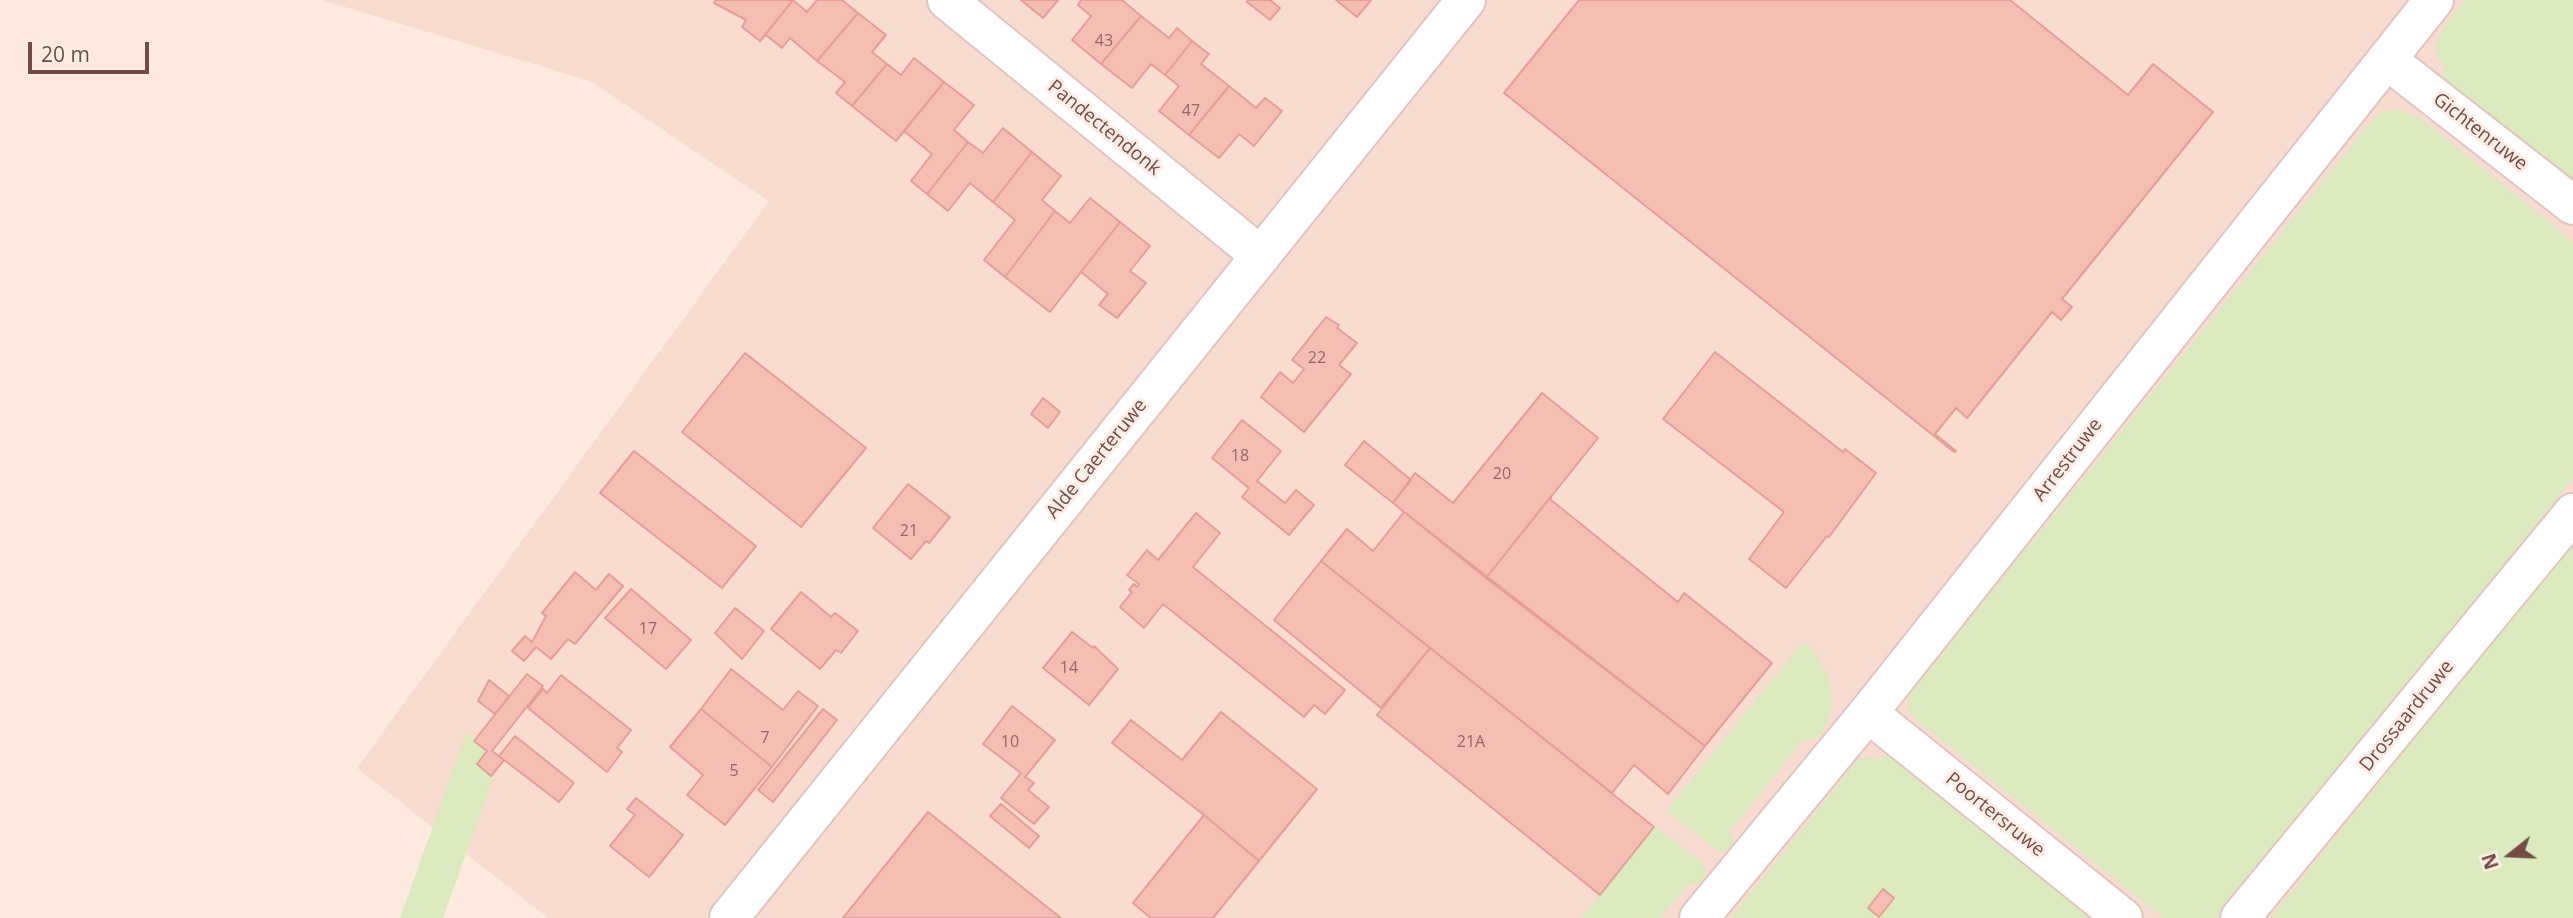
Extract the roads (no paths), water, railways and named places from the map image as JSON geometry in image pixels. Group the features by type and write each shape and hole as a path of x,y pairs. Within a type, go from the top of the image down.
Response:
{"street":[{"name":"Pandectendonk","path":"947,0 1261,256"},
{"name":"Alde Caerteruwe","path":"729,918 1466,0"},
{"name":"Arrestruwe","path":"1699,918 1868,713 2434,0"},
{"name":"Gichtenruwe","path":"2387,60 2573,205"},
{"name":"Drossaardruwe","path":"2240,918 2573,513"},
{"name":"Poortersruwe","path":"1868,713 2123,918"}]}
